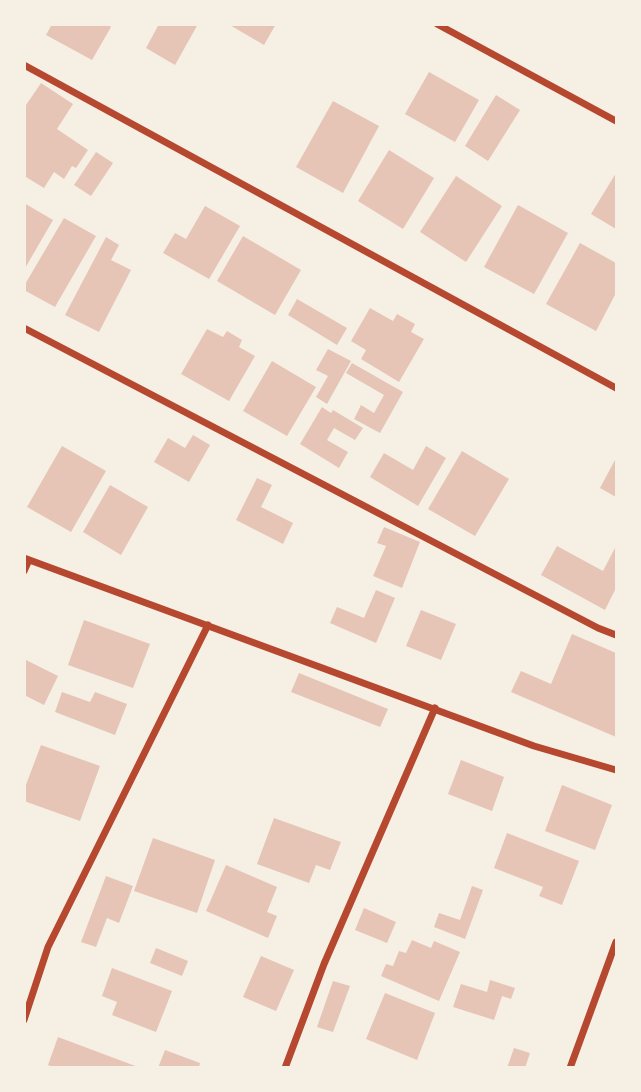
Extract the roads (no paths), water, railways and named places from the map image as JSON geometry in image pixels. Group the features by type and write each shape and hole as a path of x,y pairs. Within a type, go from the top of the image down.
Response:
{"street":[{"path":"437,24 617,121"},
{"path":"24,65 617,388"},
{"path":"24,328 586,622 617,635"},
{"path":"24,571 27,559 534,746 617,770"},
{"path":"24,1020 48,947 208,625"},
{"path":"285,1068 324,964 435,708"},
{"path":"570,1068 617,942"}]}
